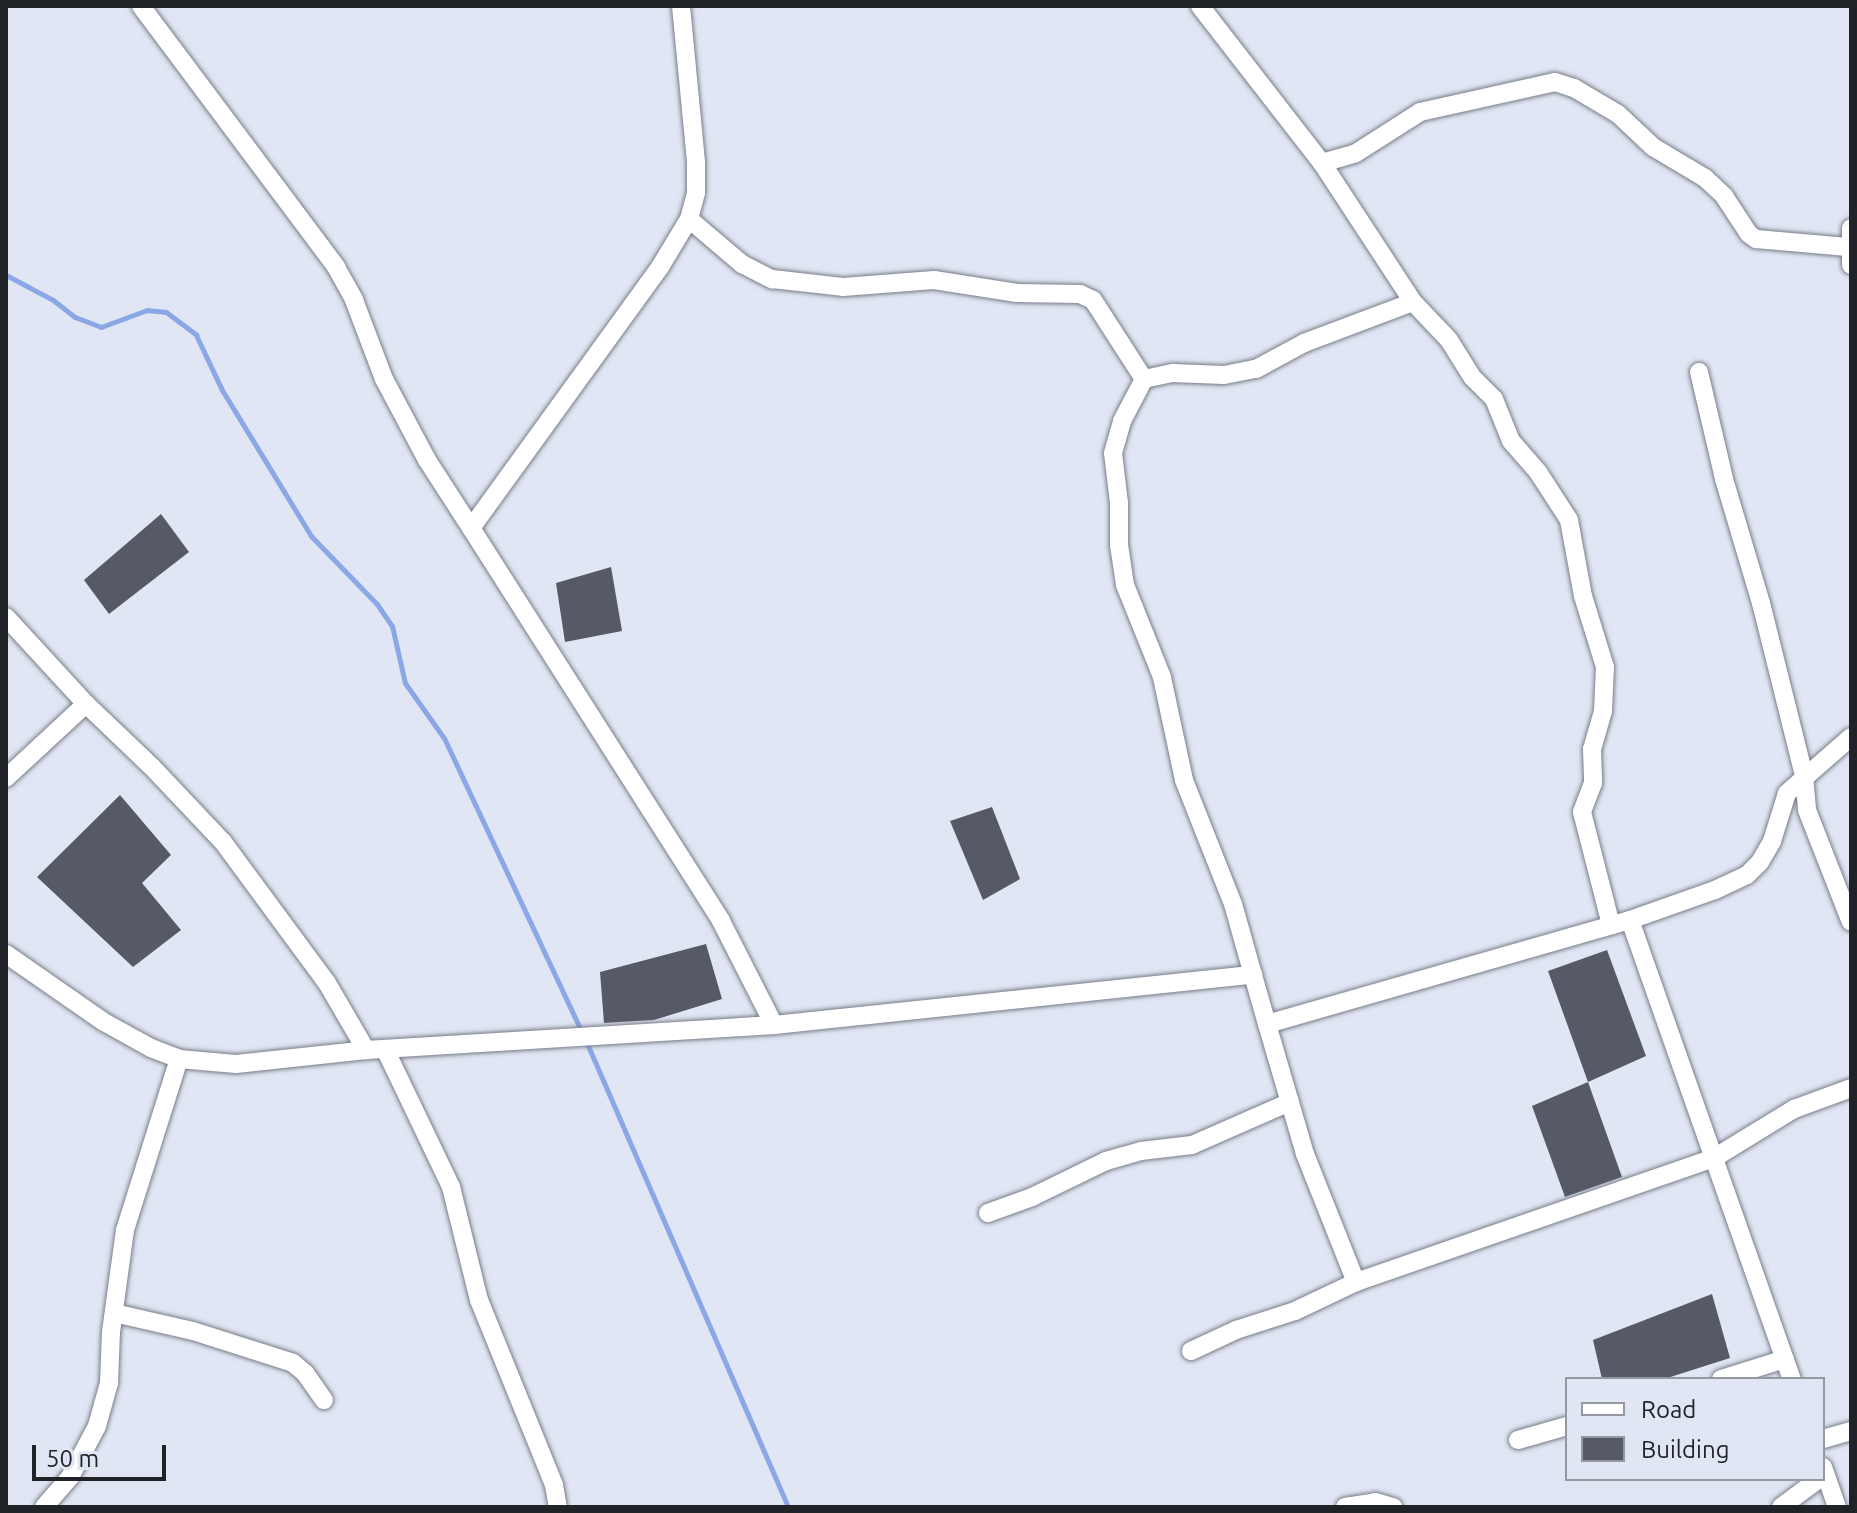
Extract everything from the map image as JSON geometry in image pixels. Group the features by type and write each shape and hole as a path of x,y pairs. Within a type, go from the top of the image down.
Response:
{"street":[{"path":"141,6 336,267 354,300 384,379 427,460 721,921 754,980 774,1025"},
{"path":"471,528 660,267 689,219 696,193 696,163 681,6"},
{"path":"1200,6 1322,163 1413,302 1449,340 1472,377 1494,399 1511,441 1552,491 1572,529 1583,596 1605,667 1603,711 1592,749 1593,783 1582,812 1611,925"},
{"path":"1322,163 1364,149 1399,122 1420,112 1555,82 1574,88 1618,114 1653,147 1705,178 1724,196 1749,234 1756,239 1850,256 1851,228"},
{"path":"689,219 742,264 772,279 843,287 934,280 974,283 1017,293 1080,294 1093,300 1144,379"},
{"path":"1144,379 1173,373 1224,375 1256,369 1304,343 1413,302"},
{"path":"1699,372 1724,479 1761,603 1804,775 1811,823 1851,922"},
{"path":"1144,379 1122,421 1113,453 1125,585 1162,677 1184,780 1233,904 1305,1154 1356,1282"},
{"path":"6,617 86,704 152,767 223,842 327,983 366,1050"},
{"path":"6,778 86,704"},
{"path":"1267,1024 1630,920 1715,890 1747,875 1760,862 1772,841 1787,793 1851,737"},
{"path":"1630,920 1791,1377"},
{"path":"6,954 104,1022 179,1059 236,1064 366,1050 774,1025 1253,975"},
{"path":"385,1049 451,1187 479,1300 554,1485 558,1507"},
{"path":"44,1507 70,1477 97,1426 109,1383 125,1230 179,1059"},
{"path":"1191,1351 1236,1330 1295,1311 1356,1282 1714,1158 1794,1109 1851,1088"},
{"path":"988,1213 1032,1197 1106,1161 1141,1151 1192,1145 1290,1102"},
{"path":"114,1313 193,1331 293,1363 305,1373 324,1400"},
{"path":"1727,1377 1785,1359"},
{"path":"1518,1440 1565,1427"},
{"path":"1825,1438 1851,1431"},
{"path":"1825,1479 1837,1507"},
{"path":"1781,1507 1814,1481"},
{"path":"1345,1507 1375,1502 1393,1507"}],"building":[{"path":"161,514 189,552 109,614 84,580"},
{"path":"611,567 622,631 565,642 556,583"},
{"path":"120,795 171,855 142,883 181,930 133,967 37,877"},
{"path":"992,807 1020,879 983,900 950,821"},
{"path":"706,944 722,999 654,1020 604,1023 600,972"},
{"path":"1607,950 1646,1056 1588,1082 1548,971"},
{"path":"1588,1082 1622,1177 1565,1197 1532,1106"},
{"path":"1712,1294 1730,1358 1670,1377 1602,1377 1593,1340"}],"waterway":[{"path":"6,275 53,300 75,317 101,327 147,310 166,312 196,335 222,390 311,536 377,604 392,626 405,683 444,738 582,1032"},
{"path":"586,1041 788,1507"}]}
